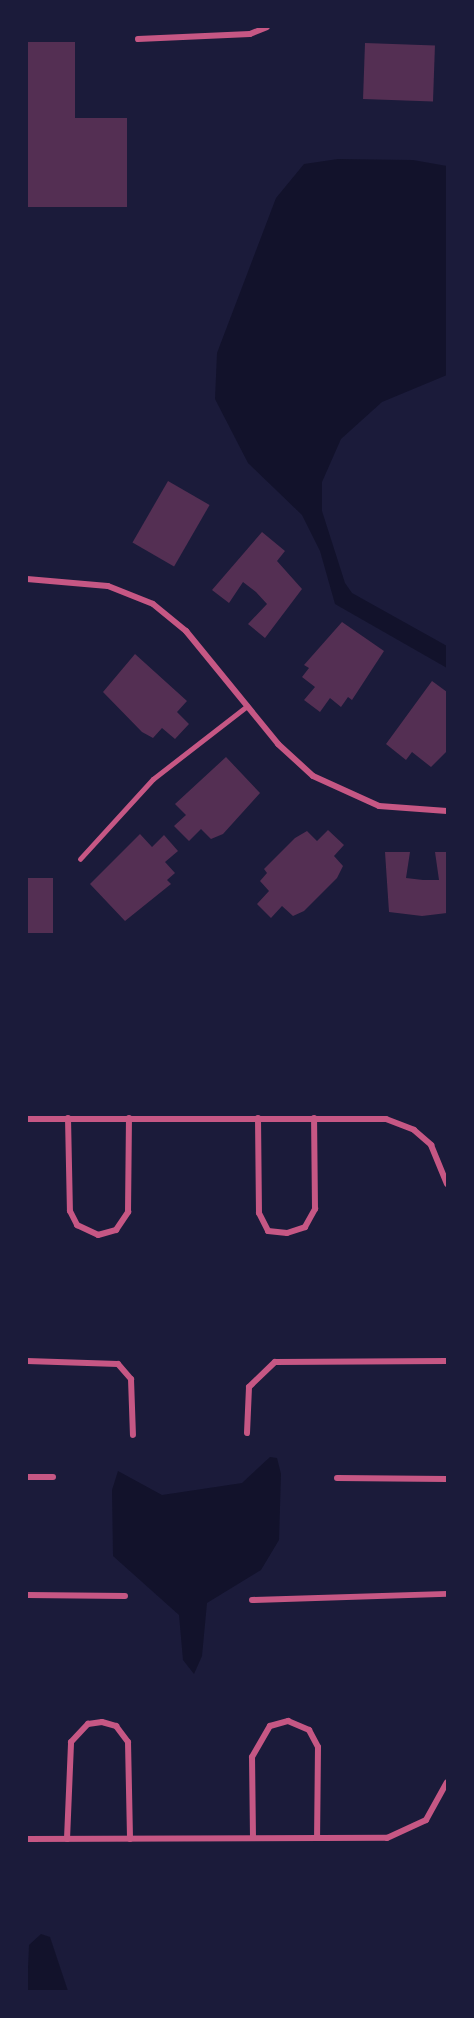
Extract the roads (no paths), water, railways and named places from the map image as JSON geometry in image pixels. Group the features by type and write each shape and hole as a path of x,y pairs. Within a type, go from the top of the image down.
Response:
{"street":[{"path":"138,39 250,34 267,27"},
{"path":"27,579 108,586 153,604 186,631 278,744 325,784 379,806 447,811"},
{"path":"68,1118 70,1211 77,1225 98,1235 116,1230 128,1212 129,1118"},
{"path":"258,1118 259,1213 268,1231 287,1233 305,1227 315,1209 314,1118"},
{"path":"27,1119 386,1119 422,1136 436,1152 447,1184"},
{"path":"27,1360 118,1364 131,1379 133,1435"},
{"path":"247,1434 249,1387 275,1362 447,1361"},
{"path":"27,1478 52,1478"},
{"path":"337,1478 447,1479"},
{"path":"252,1600 447,1594"},
{"path":"27,1595 125,1596"},
{"path":"253,1838 252,1757 270,1726 288,1721 309,1730 318,1747 317,1838"},
{"path":"67,1839 71,1742 88,1724 102,1722 116,1726 128,1742 130,1839"},
{"path":"27,1839 387,1838 408,1832 432,1813 447,1782"}],"lane":[{"path":"80,859 153,779 247,706"}]}
